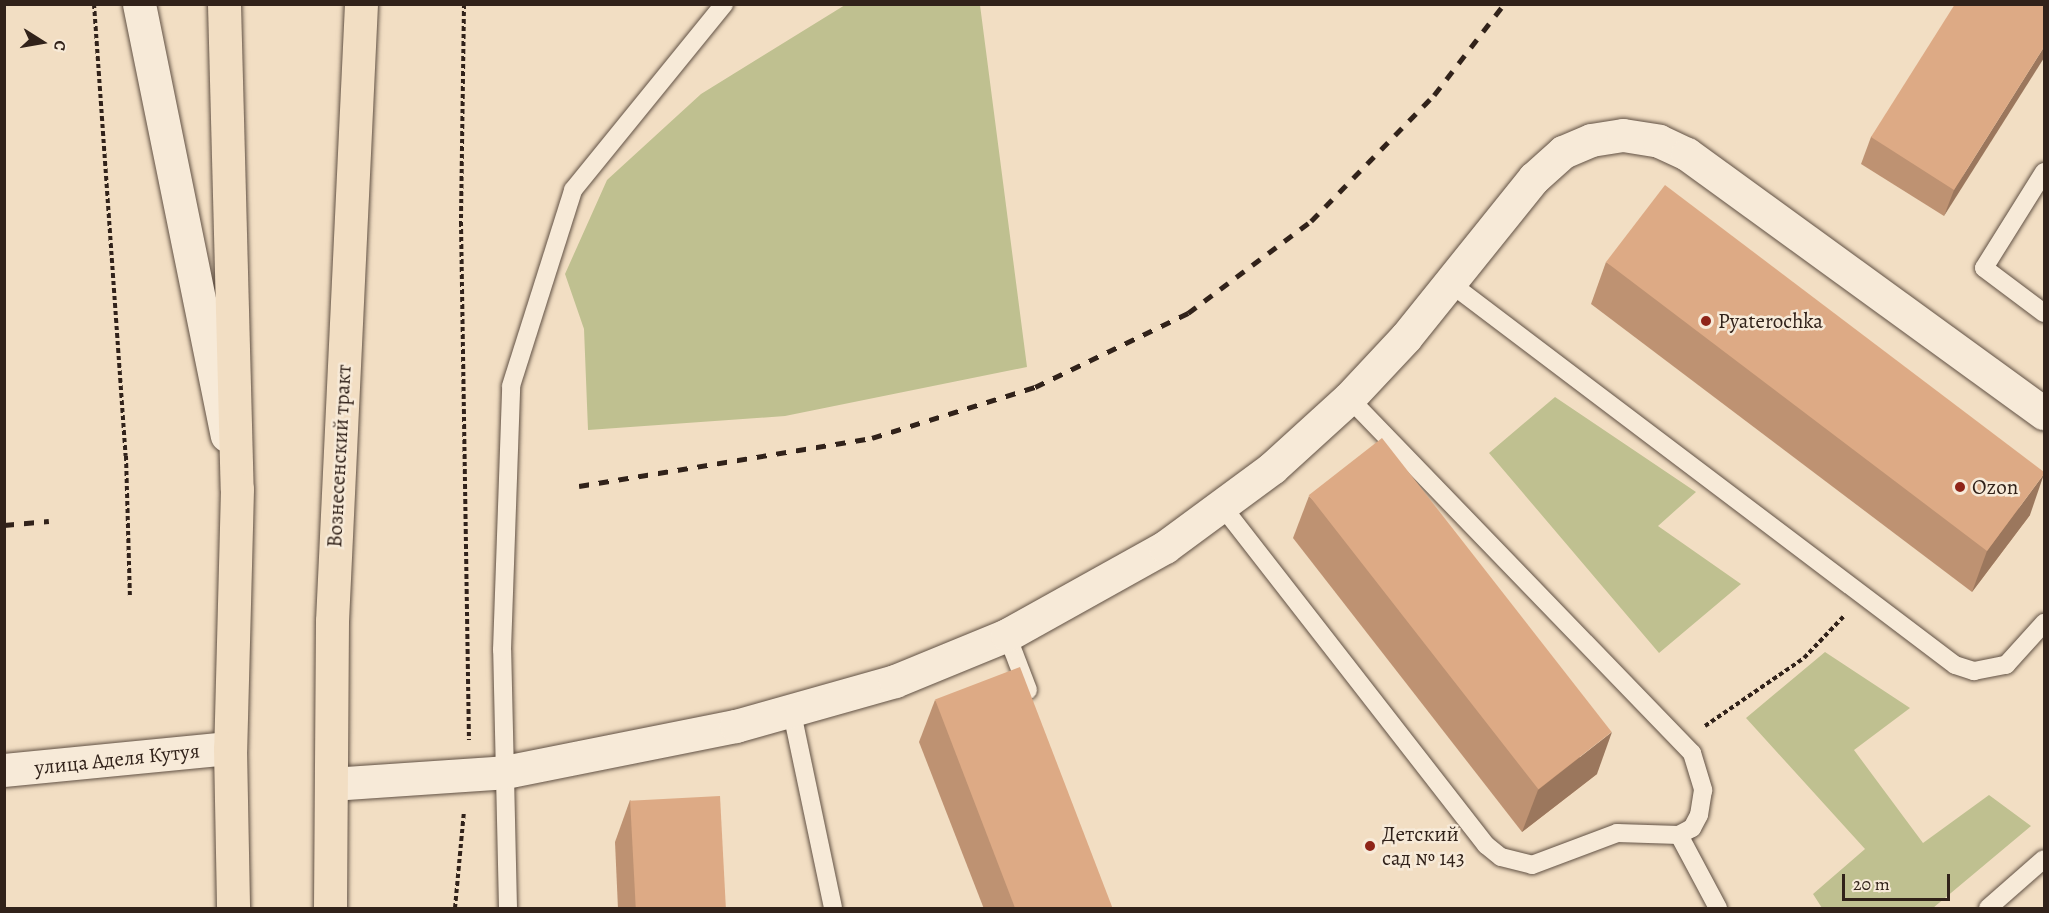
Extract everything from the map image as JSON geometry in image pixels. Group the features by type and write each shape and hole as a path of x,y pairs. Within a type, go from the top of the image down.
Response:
{"main road":[{"path":"224,4 237,489 230,748 229,900"},
{"name":"Вознесенский тракт","path":"330,909 332,621 361,4"}],"street":[{"path":"138,4 237,489"},
{"path":"331,784 506,772 792,713 895,681 1007,635 1165,547 1272,468 1349,398 1450,284 1534,178 1563,152 1591,140 1623,135 1659,141 1687,154 2044,413"},
{"name":"улица Аделя Кутуя","path":"4,770 230,748"}],"lane":[{"path":"508,909 502,650 511,386 573,190 724,4"},
{"path":"2044,172 1984,268 2044,313"},
{"path":"1450,284 1954,665 1974,671 2006,665 2024,650 2044,623"},
{"path":"1222,506 1486,845 1501,857 1533,865 1617,833 1679,835 1692,828 1699,815 1703,790 1697,764 1683,741 1349,398"},
{"path":"1007,635 1037,712"},
{"path":"792,713 833,909"},
{"path":"1679,835 1718,909"},
{"path":"1988,909 2044,859"}],"path":[{"path":"94,4 126,456 130,596"},
{"path":"455,909 468,776 470,715 461,222 464,4"},
{"path":"1683,741 1815,649 1860,594"}],"green space":[{"path":"845,5 980,5 1027,367 785,416 588,430 584,329 565,274 607,180 701,94"},
{"path":"1555,397 1696,492 1658,526 1741,584 1659,653 1489,453"},
{"path":"1825,652 1910,708 1854,750 1923,843 1989,795 2031,826 1933,908 1822,908 1813,894 1865,849 1746,718"}],"building":[{"path":"1955,4 2044,4 2044,47 1954,190 1871,137"},
{"path":"1665,185 2044,472 1987,551 1606,262"},
{"path":"1382,438 1612,732 1538,789 1309,495"},
{"path":"1020,667 1113,908 1015,908 935,700"},
{"path":"720,796 726,908 636,908 630,801"}],"railway":[{"path":"579,486 872,438 1035,387 1188,313 1311,221 1434,95 1504,4"},
{"path":"4,525 49,521"}],"place":[{"name":"Pyaterochka","path":"1706,321"},
{"name":"Ozon","path":"1960,487"},
{"name":"Детский сад № 143","path":"1370,846"}]}
